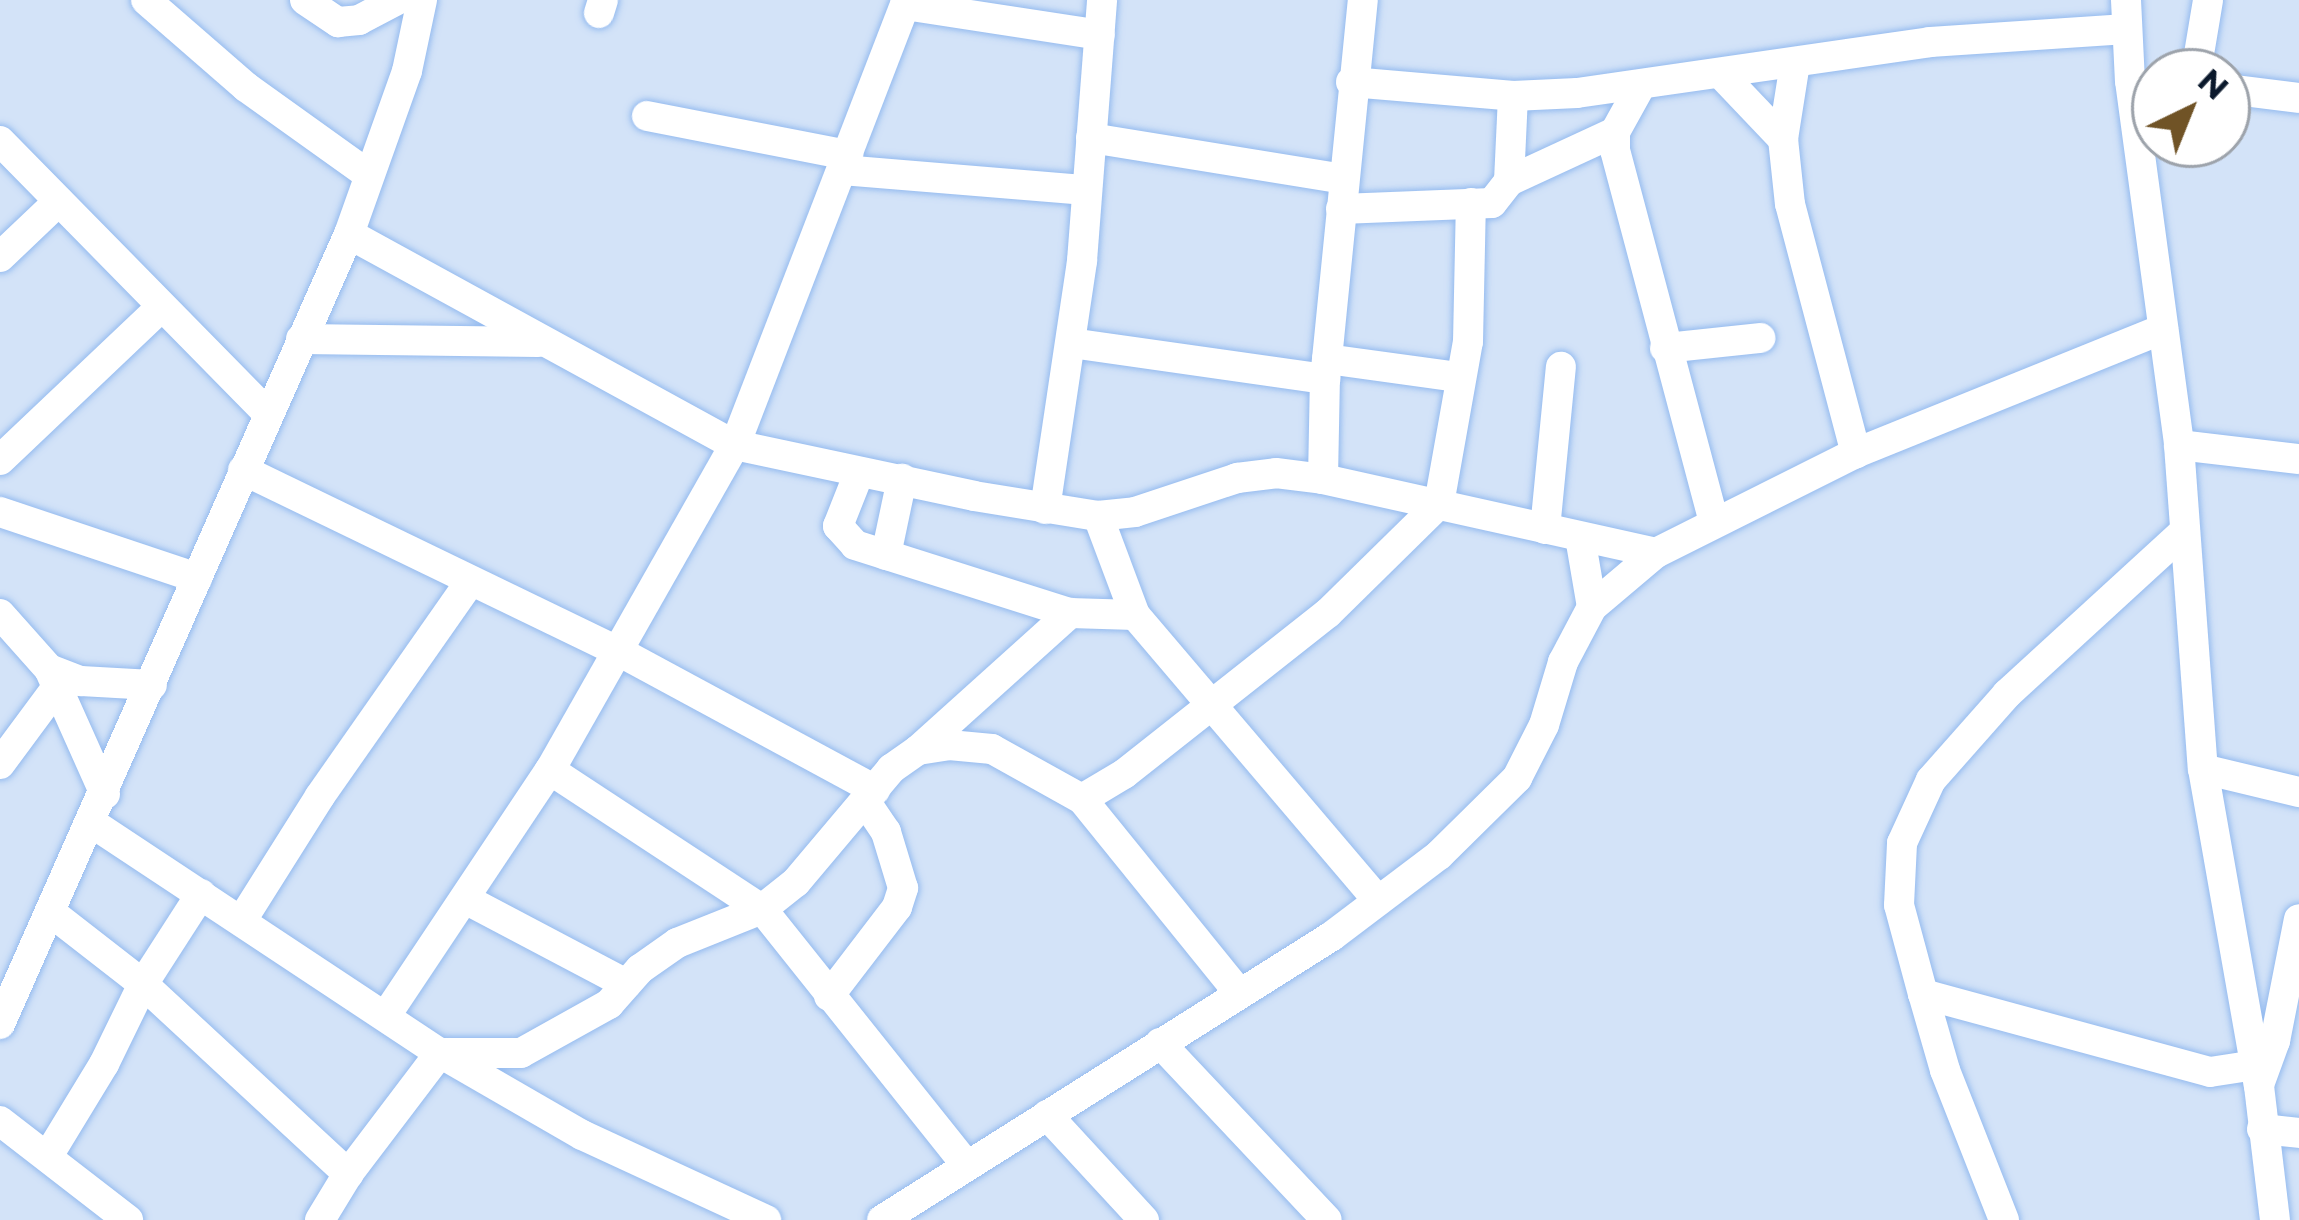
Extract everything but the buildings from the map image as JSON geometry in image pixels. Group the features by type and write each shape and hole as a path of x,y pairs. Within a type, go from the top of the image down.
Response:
{"street":[{"path":"146,0 246,87 366,173"},
{"path":"305,0 338,22 359,20 397,0"},
{"path":"0,1024 53,914 267,412 349,234 366,173 407,71 422,0"},
{"path":"1046,509 1071,343 1102,0"},
{"path":"1323,479 1326,369 1351,82 1363,0"},
{"path":"2200,48 2207,0"},
{"path":"387,1015 550,770 735,445 906,3 1100,35"},
{"path":"1351,82 1514,96 1641,85 2127,15 2134,48"},
{"path":"1795,63 1783,139 1790,204 1856,453"},
{"path":"1721,74 1783,139"},
{"path":"1091,138 1342,194 1492,203 1509,182 1615,133 1641,85"},
{"path":"2251,92 2299,98"},
{"path":"1509,182 1514,96"},
{"path":"647,116 845,162 1086,190"},
{"path":"1615,133 1636,245 1714,523"},
{"path":"0,141 267,412"},
{"path":"2149,168 2179,445 2204,769 2257,1076 2275,1220"},
{"path":"0,257 59,202"},
{"path":"1082,799 1124,774 1328,613 1439,504 1468,341 1471,203"},
{"path":"349,234 735,445 859,473 1098,516 1135,512 1237,478 1276,473 1323,479 1656,553"},
{"path":"0,460 160,308"},
{"path":"889,1218 1378,901 1481,818 1517,778 1544,725 1563,662 1592,607 1656,553 1856,453 2163,329"},
{"path":"1665,348 1760,338"},
{"path":"301,339 544,343"},
{"path":"1071,343 1326,369 1459,377"},
{"path":"1545,529 1561,368"},
{"path":"2179,445 2299,459"},
{"path":"243,470 620,652 870,796 903,888 897,907 830,996"},
{"path":"859,473 838,526 856,545 1070,613 1135,615"},
{"path":"886,555 902,479"},
{"path":"0,512 197,578"},
{"path":"1098,516 1135,615 1378,901"},
{"path":"2003,1220 1945,1070 1923,994 1899,904 1901,843 1931,780 2007,694 2185,531"},
{"path":"1580,537 1592,607"},
{"path":"242,920 320,796 470,582"},
{"path":"298,1220 440,1053 521,1053 571,1030 609,1004 676,943 762,909 821,856 870,796 1070,613"},
{"path":"0,614 53,678 98,809 201,894 440,1053 582,1136 729,1198 766,1220"},
{"path":"53,678 152,685"},
{"path":"0,764 53,678"},
{"path":"918,750 950,745 992,749 1082,799 1239,993"},
{"path":"2204,769 2299,792"},
{"path":"550,770 762,909 966,1165"},
{"path":"48,1156 104,1064 142,984 201,894"},
{"path":"467,900 626,984"},
{"path":"53,914 142,984 341,1168"},
{"path":"2257,1076 2275,1041 2299,919"},
{"path":"1923,994 2210,1072 2257,1076"},
{"path":"1160,1043 1327,1220"},
{"path":"1047,1115 1144,1220"},
{"path":"0,1121 128,1220"},
{"path":"2262,1129 2299,1133"},
{"path":"320,1220 341,1168"}]}
